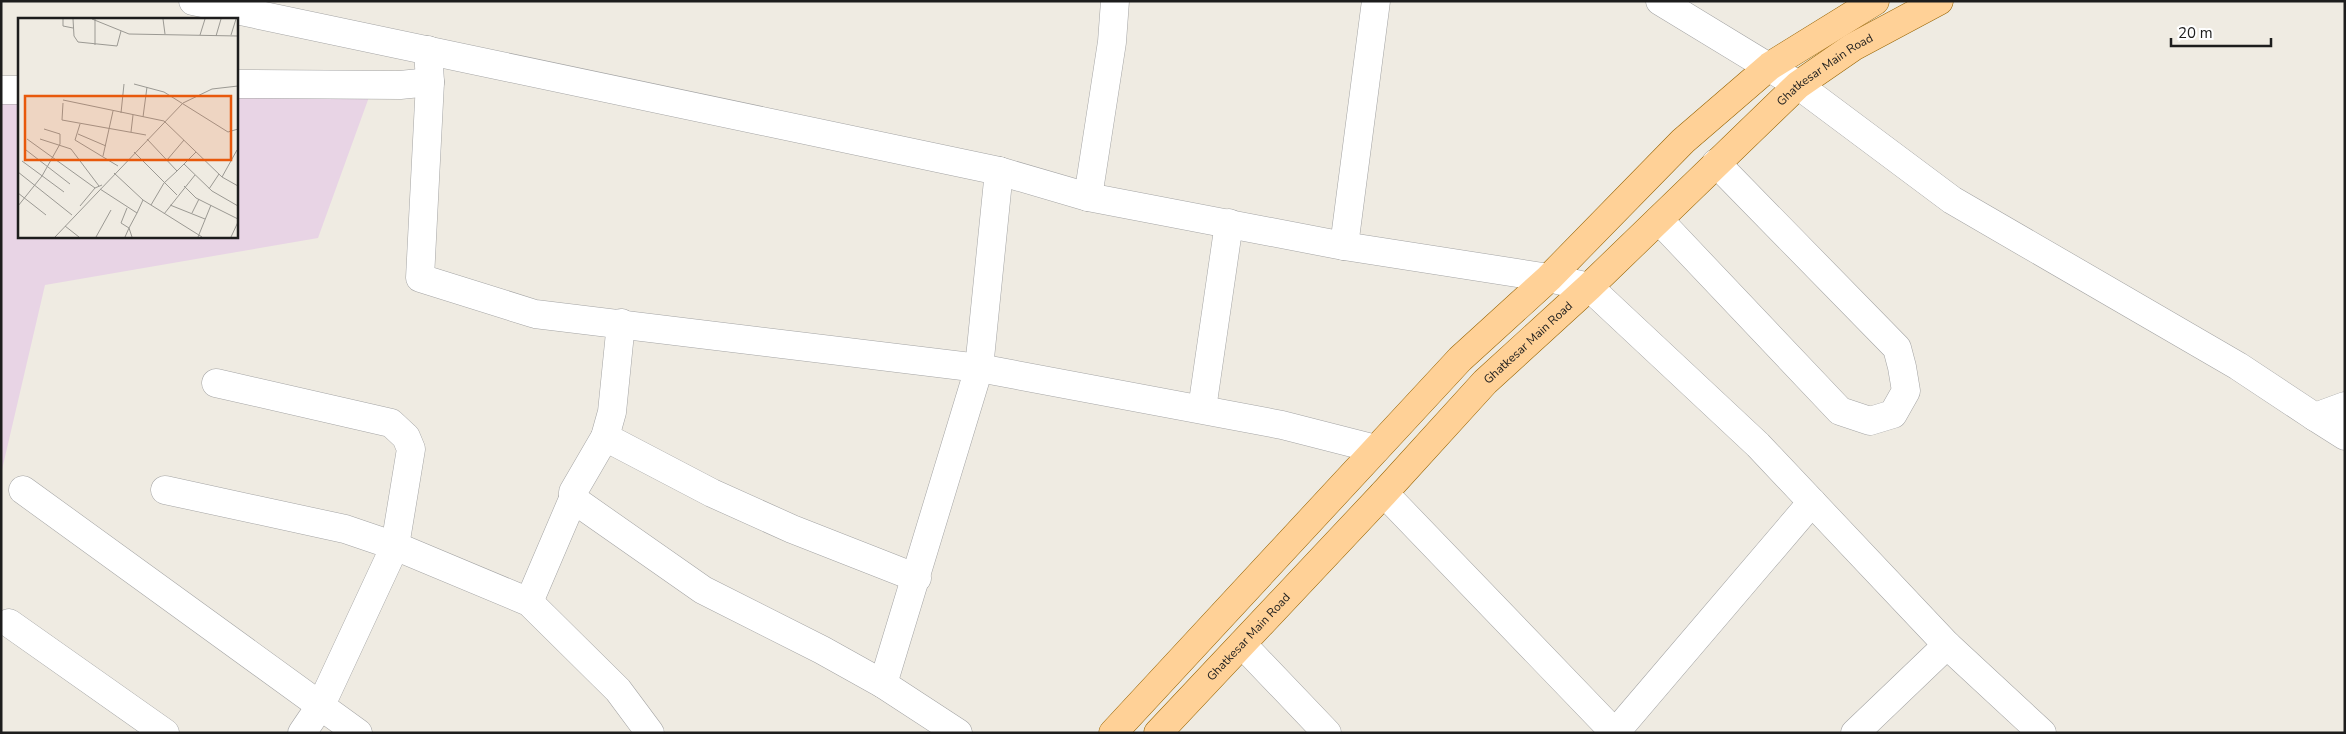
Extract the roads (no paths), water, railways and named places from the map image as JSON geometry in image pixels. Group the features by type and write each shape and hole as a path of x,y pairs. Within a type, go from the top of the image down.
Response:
{"main road":[{"path":"1113,733 1460,359 1549,278 1683,141 1770,66 1874,1"},
{"name":"Ghatkesar Main Road","path":"1158,733 1384,493 1485,382 1659,220 1798,85 1853,47 1939,1"}],"street":[{"path":"193,1 999,171 1088,197 1344,246 1549,278 1588,287 1758,446 1947,645 2042,733"},
{"path":"1088,197 1112,42 1115,1"},
{"path":"1344,246 1376,1"},
{"path":"1660,1 1770,66 1798,85 1952,200 2238,366 2345,436"},
{"path":"428,50 430,82 420,278 536,314 979,368 1282,425 1376,449"},
{"path":"238,84 400,85 430,82"},
{"path":"1,90 18,90"},
{"path":"1659,220 1840,410 1870,421 1893,414 1906,391 1902,367 1896,348 1716,163"},
{"path":"884,684 979,368 999,171"},
{"path":"1202,409 1229,223"},
{"path":"529,602 573,499 573,492 605,437 612,412 621,323"},
{"path":"216,383 391,423 406,437 411,449 395,546 321,705 302,733"},
{"path":"2315,417 2345,406"},
{"path":"605,437 712,493 792,529 916,578"},
{"path":"23,490 358,733"},
{"path":"165,490 345,529 395,546 529,602 618,690 650,733"},
{"path":"1384,493 1615,733 1812,502"},
{"path":"573,499 703,590 822,650 884,684 958,733"},
{"path":"9,623 165,733"},
{"path":"1242,644 1328,733"},
{"path":"1855,733 1947,645"}]}
